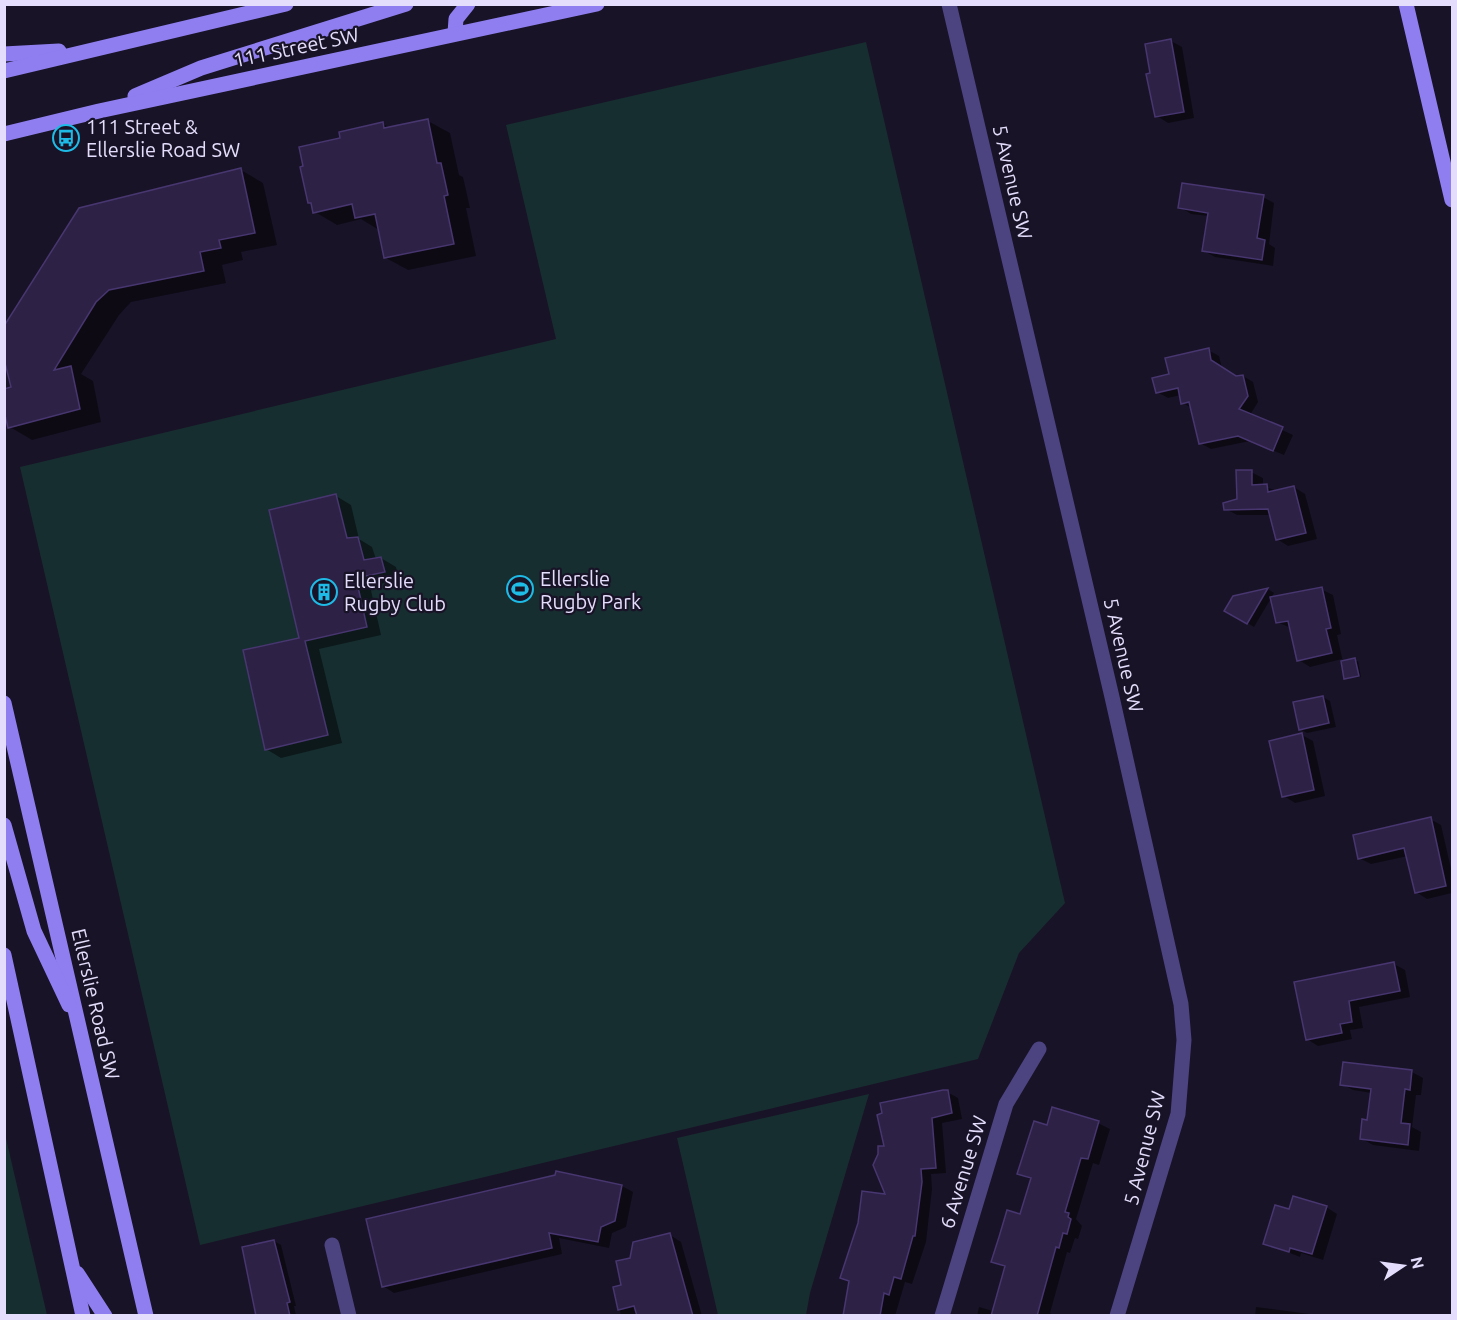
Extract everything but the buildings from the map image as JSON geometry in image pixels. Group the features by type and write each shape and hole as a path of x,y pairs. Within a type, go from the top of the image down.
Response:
{"main road":[{"path":"4,71 286,4"},
{"path":"99,111 201,69 406,4"},
{"path":"455,33 456,20 468,4"},
{"name":"111 Street SW","path":"4,134 99,111 597,4"},
{"path":"1406,4 1452,200"},
{"path":"4,54 101,49"},
{"name":"Ellerslie Road SW","path":"4,703 146,1316"},
{"path":"4,825 34,931 81,1032"},
{"path":"4,955 82,1316"},
{"path":"70,1263 105,1316"}],"street":[{"name":"5 Avenue SW","path":"949,4 1118,720 1181,1004 1184,1040 1178,1114 1117,1316"},
{"name":"6 Avenue SW","path":"942,1316 1006,1104 1040,1048"},
{"path":"332,1245 349,1316"}],"green space":[{"name":"Ellerslie Rugby Park","path":"866,42 1065,903 1019,953 978,1059 200,1245 20,467 556,339 506,125"},
{"path":"869,1094 810,1293 806,1315 718,1315 677,1138"},
{"path":"5,1134 47,1315 5,1315"}],"place":[{"name":"111 Street & Ellerslie Road SW","path":"66,138"},
{"name":"Ellerslie Rugby Park","path":"520,589"},
{"name":"Ellerslie Rugby Club","path":"324,592"}]}
